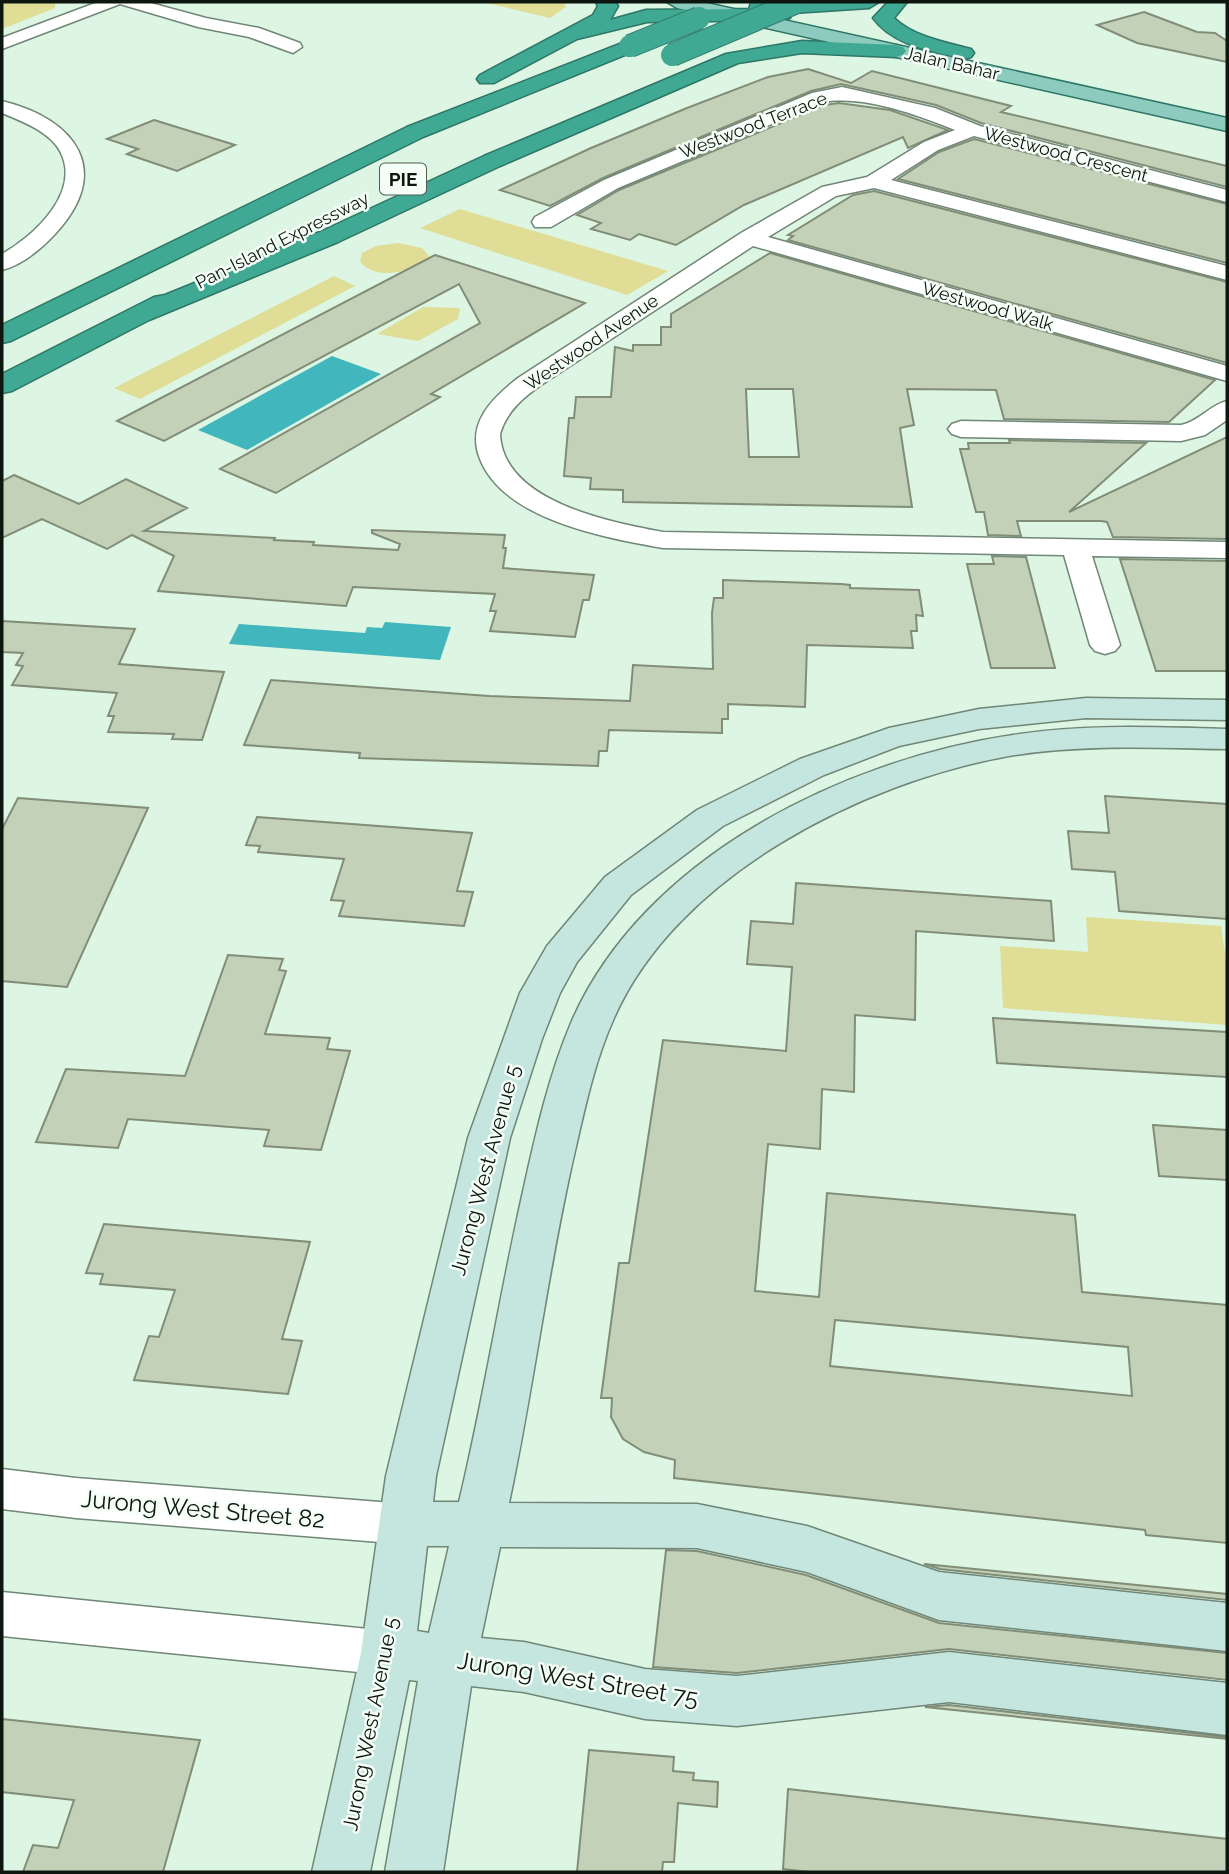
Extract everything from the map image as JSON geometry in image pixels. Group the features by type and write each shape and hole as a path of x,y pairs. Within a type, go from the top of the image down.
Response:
{"highway":[{"path":"255,211 264,201 401,121 601,19 608,6 605,2"},
{"path":"565,39 646,16 736,8 812,7 869,2"},
{"path":"898,2 883,18 891,28 964,53"},
{"path":"736,8 790,8"},
{"path":"715,65 745,48 751,41 751,33 736,8"},
{"name":"Pan-Island Expressway","path":"2,335 415,132 630,46 736,8"},
{"path":"646,67 790,8"},
{"path":"140,314 329,237 492,161 733,58 776,49 819,46 896,51"},
{"name":"Pan-Island Expressway","path":"2,385 294,232 507,130"}],"main road":[{"name":"Jalan Bahar","path":"677,2 736,8 896,51 1227,125"},
{"name":"Jalan Bahar","path":"790,8 964,53 1227,112"}],"street":[{"path":"2,44 113,2"},
{"path":"128,2 204,23 253,32 284,48 254,52"},
{"path":"204,23 205,38 220,45"},
{"name":"Westwood Terrace","path":"543,222 611,184 662,161 743,126 832,94 853,95 928,112 973,130"},
{"path":"2,107 33,120 58,137 74,160 74,175 68,199 59,216 33,242 2,263"},
{"path":"2,122 31,137 41,149"},
{"name":"Westwood Crescent","path":"874,182 931,146 973,130 1227,196"},
{"name":"Westwood Avenue","path":"1227,273 874,182 829,191 749,238 537,376 506,400 487,433 491,459 510,485 566,516 618,533 663,540 1227,550"},
{"path":"2,247 28,226 49,193"},
{"name":"Westwood Walk","path":"749,238 1227,374"},
{"path":"961,429 1181,433 1196,430 1227,408"},
{"path":"1076,548 1105,645"},
{"name":"Jurong West Avenue 5","path":"341,1872 387,1653 411,1476 460,1259 489,1139 522,1039 540,993 561,955 618,886 710,818 812,767 889,738 979,719 1086,708 1227,710"},
{"path":"414,1872 449,1659 481,1523 553,1150 580,1053 599,1005 614,981 678,901 752,844 827,803 911,770 1008,746 1097,738 1227,739"},
{"name":"Jurong West Street 82","path":"2,1489 90,1500 405,1524"},
{"path":"405,1524 696,1526 807,1549 939,1596 1227,1627"},
{"path":"2,1614 387,1653"},
{"name":"Jurong West Street 75","path":"387,1653 524,1667 645,1694 737,1701 949,1676 1227,1709"}],"shaded area":[{"path":"2,2 55,2 55,8 2,29"},
{"path":"482,2 564,2 566,7 550,18"},
{"path":"460,209 668,271 627,295 420,228"},
{"path":"398,243 422,248 429,260 394,273 376,272 360,262 362,253 376,246"},
{"path":"334,276 355,286 140,399 114,388"},
{"path":"423,307 460,308 458,319 418,341 377,334"},
{"path":"1086,917 1221,926 1227,967 1227,1025 1003,1008 1000,946 1088,952"}],"water":[{"path":"332,356 381,374 247,450 198,430"},
{"path":"385,622 451,627 440,660 229,644 239,624 365,633 367,627 382,628"}],"building":[{"path":"1144,12 1197,32 1215,33 1227,41 1227,62 1137,43 1097,25"},
{"path":"808,69 851,83 872,71 1011,106 1001,112 1227,166 1227,187 981,123 936,105 841,84 811,91 603,178 550,206 500,190 687,108 768,77"},
{"path":"839,103 890,110 948,130 908,148 903,137 744,205 676,245 639,234 630,240 591,229 601,223 577,215 619,190 825,105"},
{"path":"154,120 235,145 177,171 127,154 138,149 107,139"},
{"path":"974,139 1227,204 1227,263 898,179 939,152"},
{"path":"874,191 1227,282 1227,363 788,240 793,236 788,235 853,195"},
{"path":"770,253 1215,380 1169,422 1004,419 996,390 907,389 914,425 900,428 912,507 623,502 623,490 590,489 591,478 564,476 569,418 574,418 576,397 611,397 615,347 633,351 633,345 661,345 661,327 671,327 671,314","holes":["746,389 793,389 799,457 749,457"]},
{"path":"435,255 585,303 431,394 440,397 276,493 220,469 480,323 459,284 164,441 117,421"},
{"path":"1227,437 1227,539 1113,537 1107,522 1101,521 1017,521 1021,536 988,535 984,512 976,512 960,449 969,449 968,443 1010,443 1009,440 1146,443 1069,512"},
{"path":"14,475 79,504 126,479 187,508 144,531 275,538 274,540 314,542 313,545 398,550 400,544 372,533 372,530 505,535 503,568 594,575 589,600 583,600 575,637 490,631 496,611 490,611 495,594 353,587 346,606 158,591 174,556 132,535 107,549 42,519 2,538 2,481"},
{"path":"992,556 1026,557 1055,668 991,668 967,564 994,564"},
{"path":"1120,559 1227,561 1227,671 1156,671"},
{"path":"723,580 919,590 923,616 916,615 917,631 911,631 913,648 807,645 805,707 728,704 728,719 722,719 722,733 609,730 607,751 599,751 598,766 359,758 360,753 244,745 271,680 489,696 630,701 633,665 713,669 712,613 714,598 723,598"},
{"path":"2,621 135,629 119,664 224,672 202,740 172,739 174,734 108,732 114,716 108,716 117,693 12,685 23,666 16,665 23,653 2,652"},
{"path":"1105,796 1227,804 1227,919 1119,911 1115,872 1072,869 1068,831 1109,833"},
{"path":"18,798 148,808 67,987 2,981 2,829"},
{"path":"257,817 472,833 457,891 473,892 464,926 339,916 344,901 331,900 344,859 258,852 260,846 246,845"},
{"path":"796,883 1051,901 1054,941 916,931 915,1020 855,1015 854,1092 822,1089 820,1149 768,1144 755,1291 819,1297 827,1193 1075,1215 1082,1292 1227,1305 1227,1543 1146,1535 1145,1530 674,1478 675,1460 644,1452 623,1439 611,1417 612,1398 601,1398 619,1263 629,1263 663,1040 786,1051 792,967 747,964 751,921 793,924","holes":["835,1320 1128,1347 1132,1396 830,1366"]},
{"path":"228,955 283,959 279,970 286,971 265,1034 330,1038 327,1049 350,1051 321,1150 264,1146 269,1130 128,1119 118,1148 36,1142 66,1069 185,1076"},
{"path":"993,1018 1227,1032 1227,1077 997,1063"},
{"path":"1153,1125 1227,1130 1227,1180 1159,1176"},
{"path":"104,1224 310,1242 282,1339 302,1341 288,1394 134,1380 149,1336 159,1337 175,1290 100,1284 103,1274 86,1273"},
{"path":"666,1550 697,1551 806,1575 939,1623 1227,1653 1227,1680 949,1649 737,1673 653,1667"},
{"path":"924,1564 1227,1594 1227,1600 940,1569"},
{"path":"949,1705 1227,1737 1227,1739 925,1707"},
{"path":"2,1719 200,1740 163,1872 23,1872 33,1845 58,1848 74,1800 2,1792"},
{"path":"589,1750 674,1757 673,1771 694,1773 693,1780 718,1782 717,1807 678,1803 674,1862 663,1862 662,1872 577,1872"},
{"path":"788,1789 1227,1839 1227,1872 809,1872 783,1869"}]}
